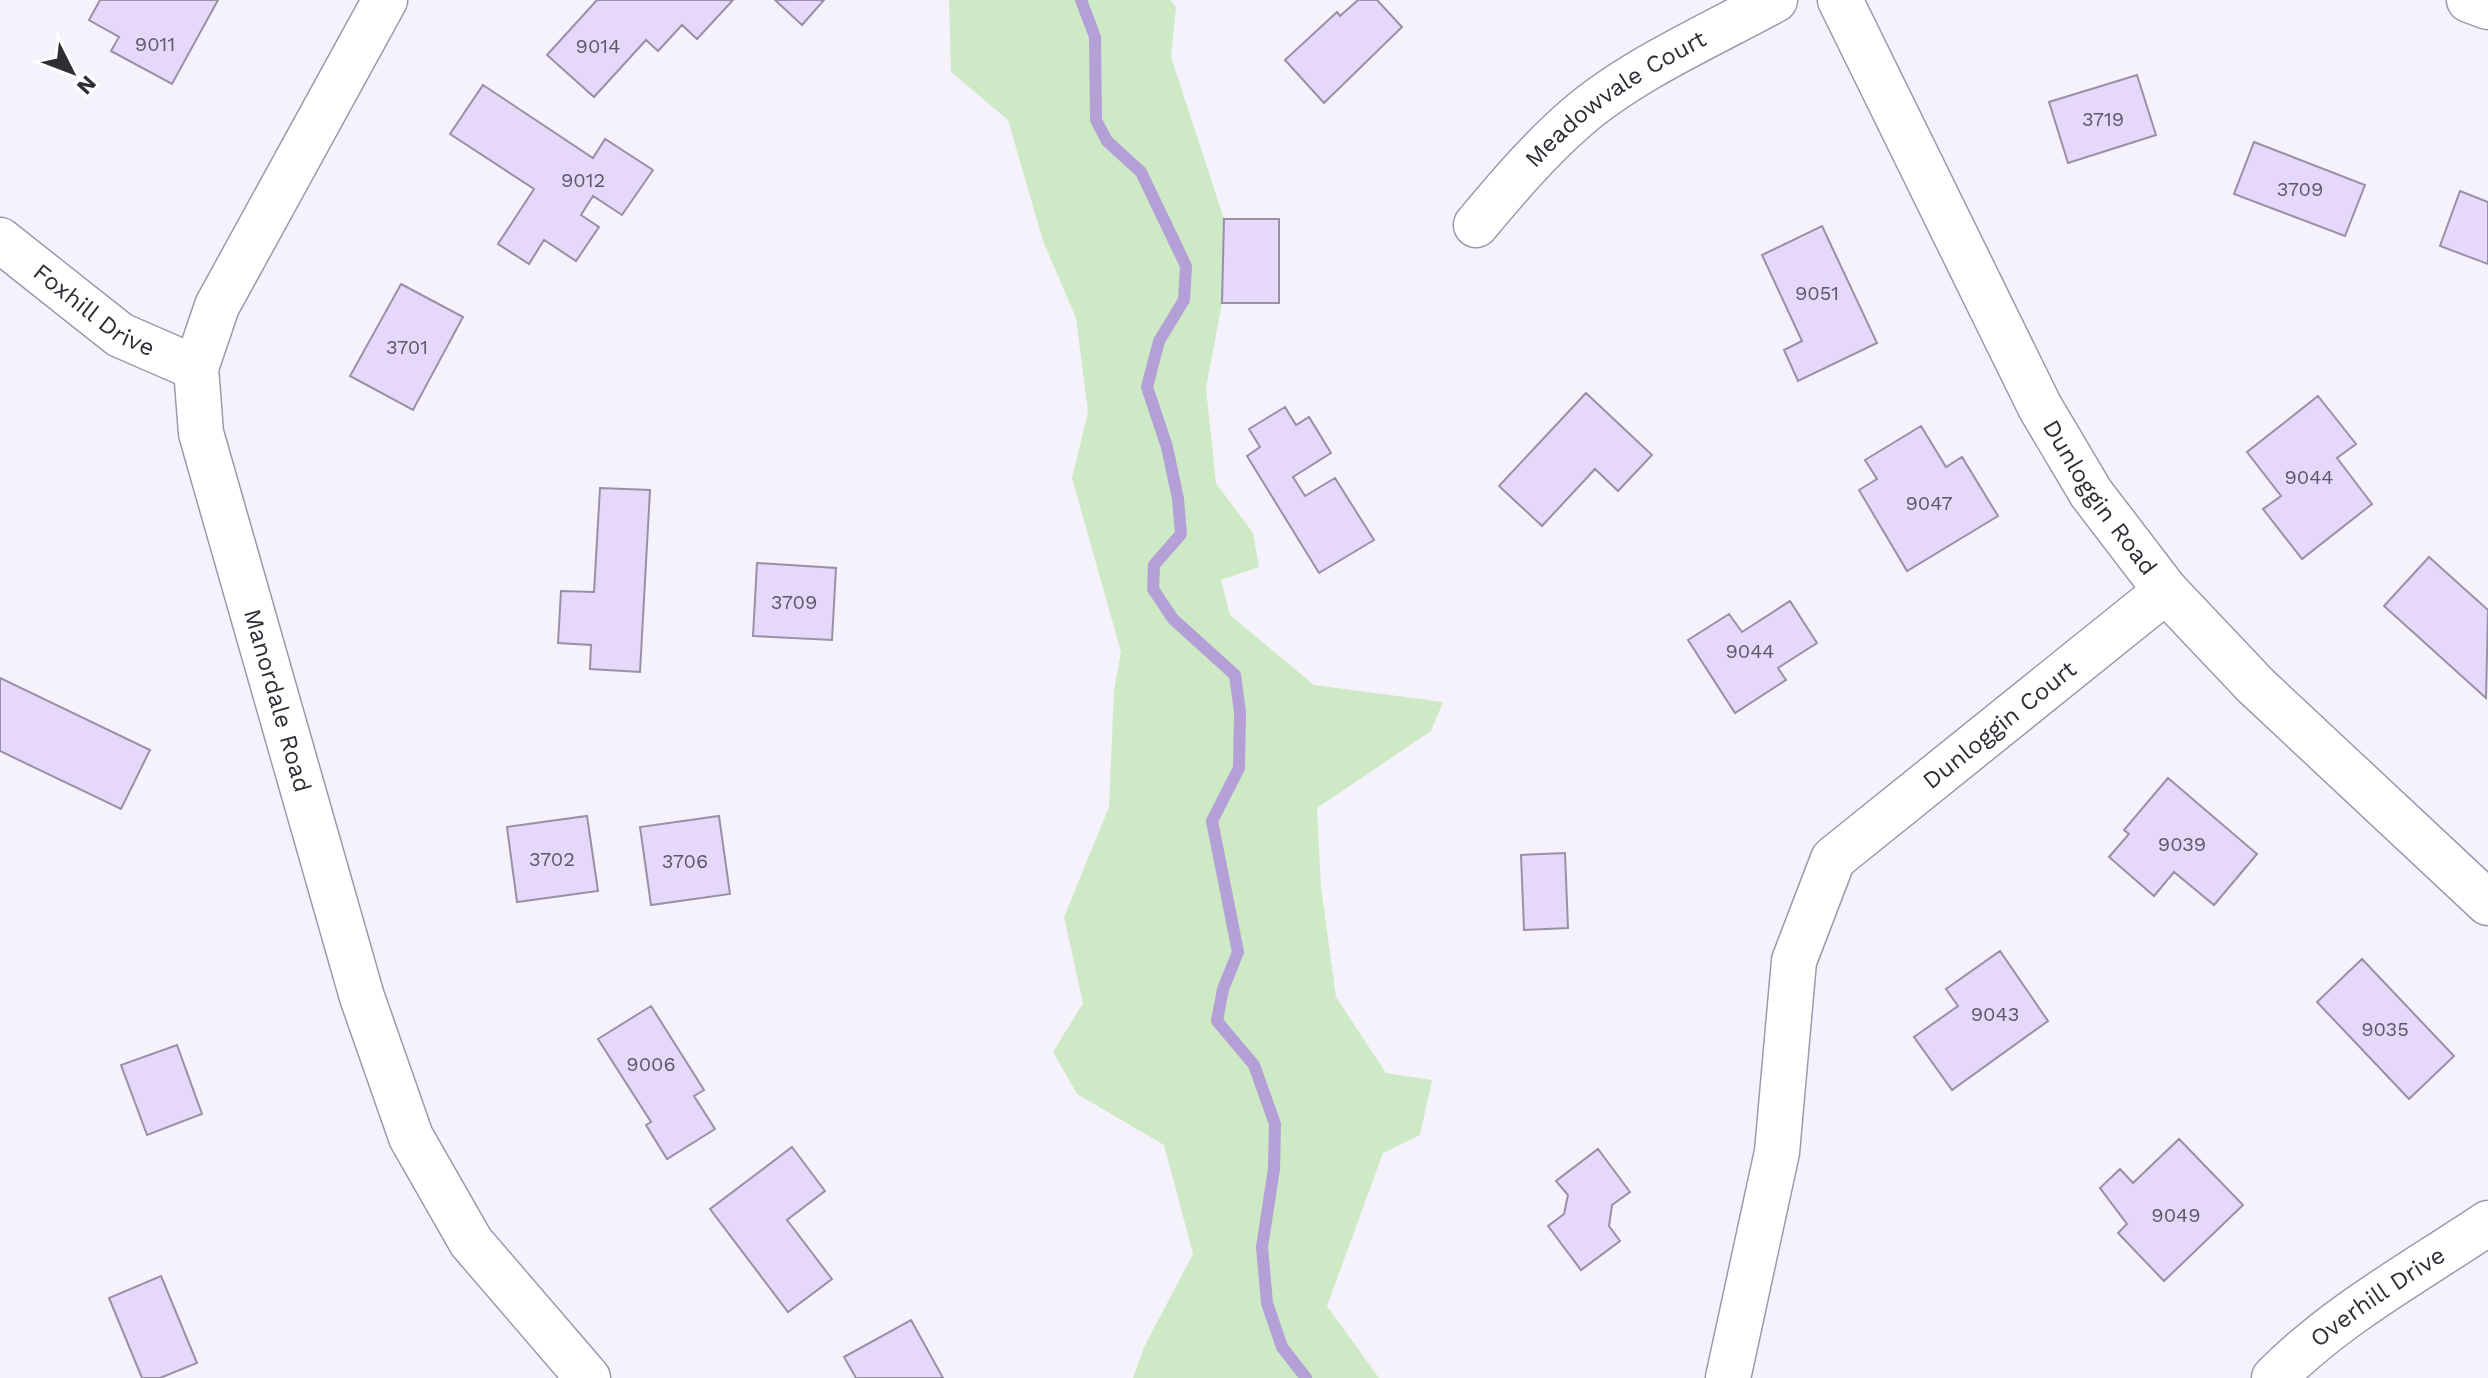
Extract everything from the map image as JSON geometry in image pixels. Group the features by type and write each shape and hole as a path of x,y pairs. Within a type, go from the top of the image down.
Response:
{"street":[{"name":"Manordale Road","path":"385,0 217,306 196,368 201,433 362,997 411,1137 471,1242 588,1378"},
{"name":"Meadowvale Court","path":"1476,225 1530,161 1578,116 1653,67 1775,0"},
{"name":"Dunloggin Road","path":"1840,0 2040,407 2091,493 2166,591 2256,686 2488,903"},
{"path":"2469,0 2488,7"},
{"name":"Foxhill Drive","path":"0,240 120,335 196,368"},
{"name":"Dunloggin Court","path":"1728,1378 1777,1152 1794,961 1833,859 2166,591"},
{"name":"Overhill Drive","path":"2274,1378 2304,1347 2348,1315 2488,1223"}],"green space":[{"path":"949,0 1170,0 1176,6 1171,57 1224,219 1222,303 1206,388 1216,483 1253,533 1259,567 1221,580 1230,615 1314,685 1443,702 1431,731 1317,808 1321,887 1336,997 1386,1073 1432,1080 1420,1135 1383,1153 1327,1306 1379,1378 1133,1378 1144,1347 1193,1254 1164,1145 1077,1094 1053,1052 1083,1003 1064,917 1109,807 1114,690 1121,652 1072,478 1088,412 1076,318 1043,241 1008,120 951,72"}],"building":[{"path":"100,0 218,0 172,84 111,51 119,37 89,20"},
{"path":"597,0 733,0 697,39 682,25 658,51 646,40 594,97 547,55"},
{"path":"775,0 824,0 802,25"},
{"path":"1358,0 1377,0 1402,27 1324,103 1285,60 1337,12 1340,16"},
{"path":"2137,75 2156,135 2068,163 2049,102"},
{"path":"483,85 593,158 605,139 653,170 622,215 593,196 581,215 599,227 576,261 544,240 529,264 498,244 534,189 450,134"},
{"path":"2254,142 2365,185 2345,236 2234,194"},
{"path":"2460,191 2488,202 2488,264 2440,246"},
{"path":"1224,219 1279,219 1279,303 1222,303"},
{"path":"1822,226 1877,343 1798,381 1784,350 1802,341 1762,255"},
{"path":"401,284 463,317 413,410 350,376"},
{"path":"1586,393 1652,455 1618,491 1595,469 1542,526 1499,486"},
{"path":"2318,396 2356,444 2337,458 2372,504 2302,559 2263,509 2281,496 2247,452"},
{"path":"1285,407 1296,425 1309,417 1331,453 1293,477 1305,496 1335,478 1374,540 1319,573 1247,456 1260,447 1249,429"},
{"path":"1921,426 1946,467 1962,457 1998,516 1907,571 1859,490 1877,479 1865,460"},
{"path":"600,488 650,490 640,672 590,669 591,645 558,643 561,591 594,592"},
{"path":"2429,557 2488,610 2486,698 2384,606"},
{"path":"757,563 836,568 832,640 753,636"},
{"path":"1790,601 1817,643 1778,668 1786,680 1735,713 1688,640 1729,614 1742,632"},
{"path":"0,678 150,750 121,809 0,751"},
{"path":"2168,778 2257,854 2214,905 2174,872 2154,896 2109,857 2129,834 2124,830"},
{"path":"587,816 598,891 517,902 507,827"},
{"path":"719,816 730,894 651,905 640,827"},
{"path":"1565,853 1568,928 1524,930 1521,855"},
{"path":"2000,951 2048,1021 1952,1090 1914,1037 1958,1006 1946,989"},
{"path":"2362,959 2454,1056 2409,1099 2317,1002"},
{"path":"651,1006 704,1090 694,1096 715,1129 667,1159 646,1125 651,1122 598,1039"},
{"path":"177,1045 202,1114 147,1135 121,1065"},
{"path":"2179,1139 2243,1205 2164,1281 2118,1233 2127,1224 2100,1188 2120,1169 2133,1183"},
{"path":"792,1147 825,1191 787,1220 832,1279 788,1312 710,1209"},
{"path":"1598,1149 1630,1192 1612,1205 1609,1226 1620,1241 1581,1270 1548,1226 1564,1214 1568,1195 1556,1181"},
{"path":"161,1276 197,1363 160,1378 142,1378 109,1298"},
{"path":"911,1320 943,1378 856,1378 844,1357"}],"waterway":[{"path":"1081,0 1095,37 1096,120 1107,141 1141,172 1186,266 1184,300 1159,341 1147,387 1167,447 1178,499 1181,534 1154,565 1153,589 1173,619 1235,675 1240,712 1239,768 1212,821 1238,952 1223,989 1217,1021 1254,1065 1275,1124 1274,1169 1262,1247 1267,1303 1282,1347 1306,1378"}]}
